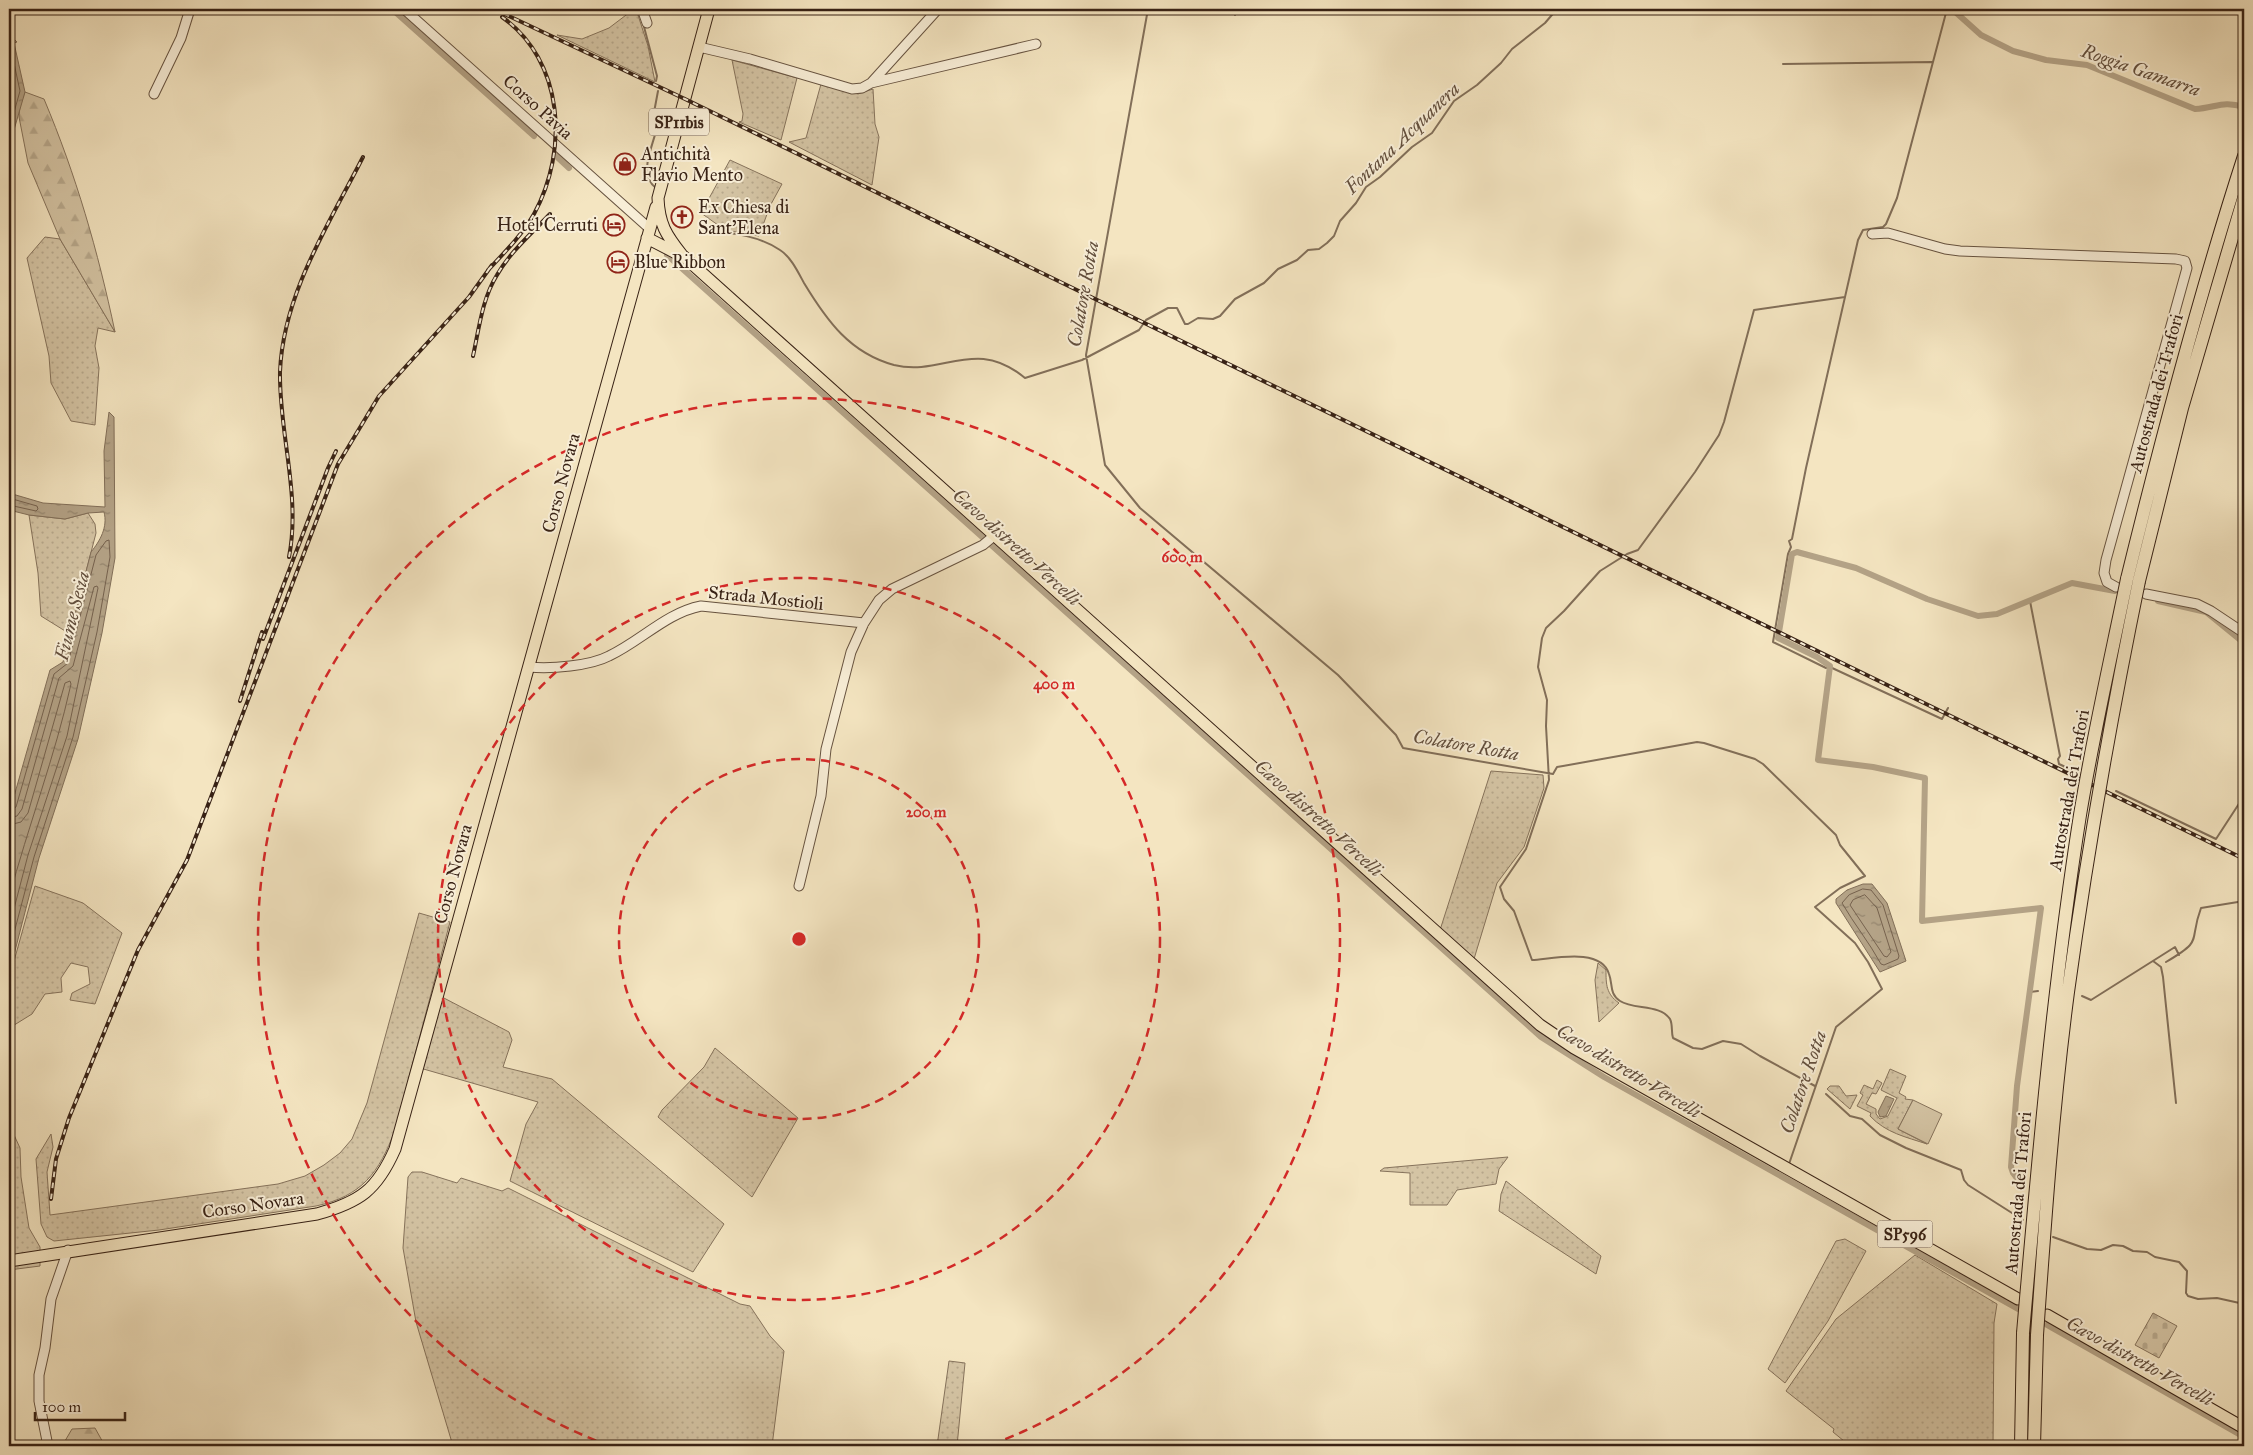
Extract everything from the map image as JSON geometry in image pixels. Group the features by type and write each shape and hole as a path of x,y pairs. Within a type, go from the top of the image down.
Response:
{"highway":[{"name":"Autostrada dei Trafori","path":"2021,1446 2023,1333 2036,1183 2056,991 2080,816 2170,404 2220,231 2244,156"},
{"name":"Autostrada dei Trafori","path":"2034,1446 2037,1335 2048,1185 2068,994 2133,580 2244,196"}],"main road":[{"name":"SP11bis","path":"658,198 710,9"},
{"name":"Corso Novara","path":"9,1261 68,1250 317,1214 344,1206 365,1193 379,1179 395,1149 658,198"},
{"path":"658,198 659,216 670,245"},
{"path":"649,233 670,245 682,255 993,537"},
{"path":"640,266 649,254 670,245"},
{"name":"SP596","path":"993,537 1534,1020 1556,1037 2018,1299"},
{"path":"2047,1315 2244,1428"}],"street":[{"path":"154,94 181,38 190,9"},
{"name":"Corso Pavia","path":"404,9 649,233"},
{"path":"642,9 647,23"},
{"path":"871,83 938,9"},
{"path":"699,47 750,59 852,89 1036,44"},
{"path":"1872,234 1888,233 1945,249 1960,251 2176,259 2185,261 2187,268 2106,560 2104,574 2107,582 2116,588"},
{"path":"799,886 821,796 826,749 851,652 864,623 879,600 892,589 983,546 993,537"},
{"path":"2146,594 2196,604 2211,611 2244,634"},
{"name":"Strada Mostioli","path":"529,667 579,664 608,657 680,612 701,606 864,623"},
{"path":"48,1446 39,1401 39,1375 45,1348 51,1299 68,1250"}],"green space":[{"path":"636,9 648,46 655,82 557,35 582,39 609,28"},
{"path":"732,60 797,78 781,140 739,122 742,121 743,114"},
{"path":"821,84 858,94 873,89 875,124 879,137 872,185 789,142 806,138"},
{"path":"25,92 44,99 56,128 85,214 115,332 60,239 28,163 19,117 20,104"},
{"path":"730,160 782,184 770,206 759,236 725,230 701,213"},
{"path":"45,237 60,239 115,332 98,328 95,346 99,368 95,425 71,421 51,383 49,356 27,258"},
{"path":"88,513 95,524 96,533 70,634 41,616 38,573 29,515 65,519"},
{"path":"1491,771 1543,775 1544,788 1524,847 1497,883 1474,959 1440,930"},
{"path":"35,886 83,903 122,933 95,1004 70,1000 72,993 90,984 88,967 71,963 61,978 62,992 45,994 32,1014 11,1027 9,1057 9,979"},
{"path":"419,913 450,922 395,1130 375,1170 357,1189 332,1202 316,1206 159,1230 54,1241 47,1237 41,1224 36,1159 51,1134 53,1147 47,1172 50,1215 278,1184 305,1176 340,1153 352,1139 367,1103"},
{"path":"1598,963 1606,970 1606,980 1611,996 1619,1003 1599,1022 1595,980"},
{"path":"442,997 509,1032 512,1040 503,1067 552,1079 724,1224 693,1272 510,1181 526,1124 538,1102 420,1068"},
{"path":"715,1048 798,1118 752,1197 658,1117 662,1110 704,1067"},
{"path":"1890,1069 1906,1076 1899,1093 1906,1097 1905,1099 1913,1100 1898,1129 1927,1144 1904,1137 1883,1127 1870,1116 1871,1113 1857,1106 1863,1095 1860,1093 1864,1085 1873,1089 1877,1080 1882,1083 1876,1094 1872,1093 1866,1104 1876,1109 1876,1114 1880,1119 1888,1116 1897,1098 1881,1090"},
{"path":"1830,1086 1839,1086 1846,1096 1857,1095 1850,1109 1827,1089"},
{"path":"1913,1100 1942,1114 1928,1144 1898,1129"},
{"path":"9,1124 20,1148 21,1177 29,1228 40,1247 40,1266 9,1270"},
{"path":"1508,1157 1499,1169 1496,1184 1457,1190 1447,1205 1410,1205 1410,1173 1380,1171 1384,1168"},
{"path":"412,1172 422,1172 457,1183 461,1178 502,1191 508,1188 740,1304 750,1306 770,1336 784,1351 772,1446 453,1446 416,1322 403,1248 408,1177"},
{"path":"1506,1181 1601,1256 1596,1274 1499,1211 1501,1194"},
{"path":"1845,1239 1866,1251 1828,1321 1785,1383 1768,1369 1836,1241"},
{"path":"1915,1255 1997,1304 1994,1323 1993,1446 1850,1446 1833,1432 1834,1429 1786,1391 1836,1319"},
{"path":"2153,1313 2177,1326 2159,1358 2135,1345"},
{"path":"949,1361 965,1363 957,1446 937,1446"},
{"path":"95,1428 105,1446 62,1446 72,1429"}],"water":[{"path":"9,24 14,39 17,42 14,43 25,92 9,147 9,82 11,77 9,71"},
{"path":"109,412 114,417 115,558 102,633 78,739 39,858 9,974 9,814 50,670 63,662 91,552 102,534 105,518 104,512 88,513 65,519 29,515 9,510 9,493 43,503 105,507 104,451"},
{"path":"1863,884 1872,884 1887,903 1906,961 1880,972 1836,903 1836,899 1847,890"},
{"path":"1886,1096 1894,1099 1886,1116 1880,1117 1878,1112"}],"waterway":[{"name":"Cavo distretto Vercelli","path":"392,9 534,136"},
{"name":"Colatore Rotta","path":"1148,9 1086,355 1105,465 1140,508 1338,675 1396,735 1403,748 1553,774 1557,767 1697,742 1704,743 1755,759 1763,764 1836,835 1840,845 1865,876 1840,888 1815,907 1855,943 1868,962 1882,989 1836,1027 1789,1164"},
{"path":"1235,9 1235,15"},
{"name":"Fontana Acquanera","path":"711,232 737,234 756,239 772,245 784,253 794,265 822,310 841,334 852,344 878,360 894,365 912,367 959,360 990,360 1007,366 1025,378 1082,360 1139,330 1146,320 1168,308 1177,308 1185,324 1198,318 1213,319 1220,316 1235,299 1264,283 1278,269 1297,260 1308,250 1319,249 1334,236 1340,221 1356,203 1366,187 1380,177 1412,147 1432,133 1454,101 1477,85 1501,63 1512,49 1545,23 1557,9"},
{"path":"1826,668 1773,642 1788,554 1791,547 1789,541 1792,539 1806,468 1858,240 1863,230 1883,227 1886,224 1897,198 1947,9"},
{"name":"Roggia Gamarra","path":"1952,9 1981,35 2013,51 2046,60 2087,65 2195,109 2224,104 2244,107"},
{"name":"Fontana Acquanera","path":"643,23 657,76 656,81"},
{"path":"1783,64 1932,62"},
{"name":"Fontana Acquanera","path":"656,188 651,183 647,169 649,153 656,131 652,127 652,123 658,91"},
{"name":"Cavo distretto Vercelli","path":"555,155 569,168"},
{"name":"Cavo distretto Vercelli","path":"667,255 1541,1037 1604,1077 2018,1309"},
{"path":"1815,1086 1741,1044 1723,1041 1702,1049 1693,1048 1673,1038 1671,1021 1666,1014 1653,1009 1632,1006 1620,1001 1614,995 1609,974 1604,966 1596,960 1575,956 1532,960 1514,911 1504,899 1500,887 1526,849 1549,780 1546,726 1547,700 1538,667 1542,638 1546,628 1600,571 1627,554 1638,550 1695,472 1719,435 1724,422 1754,310 1845,297"},
{"path":"2022,1185 2011,1167 2017,1086 2041,908 1922,921 1925,778 1873,767 1818,760 1830,666 1817,657 1778,638 1792,554 1797,552 1856,568 1927,599 1978,616 1997,614 2072,583 2115,591"},
{"path":"2030,601 2060,756 2058,759 2059,764 2072,770"},
{"path":"2158,601 2206,612 2244,643"},
{"path":"1830,667 1942,719 1948,708"},
{"path":"2116,791 2216,839 2244,796"},
{"path":"2166,962 2191,944 2201,908 2244,901"},
{"path":"2082,996 2091,1000 2175,947 2179,955"},
{"path":"2153,961 2161,967 2163,977 2176,1103"},
{"path":"2030,992 2038,991"},
{"path":"1826,1094 1850,1116 1862,1119 1880,1135 1906,1148 1961,1170 1964,1180 1968,1185 2023,1220"},
{"path":"2053,1237 2087,1249 2101,1250 2113,1245 2123,1246 2133,1251 2147,1252 2155,1257 2179,1262 2187,1271 2186,1293 2188,1296 2198,1299 2217,1298 2244,1304"},
{"name":"Cavo distretto Vercelli","path":"2047,1325 2244,1437"},
{"path":"1556,1442 1569,1446"}],"railway":[{"path":"9,12 21,9"},
{"path":"494,9 685,99 2244,859"},
{"path":"488,270 519,236 534,214 545,189 556,135 554,108 549,82 538,57 523,35 502,17"},
{"path":"289,557 293,511 281,395 280,372 283,343 289,315 310,260 363,157"},
{"path":"473,356 482,314 492,284 508,258 550,214"},
{"path":"51,1199 56,1159 69,1118 138,950 187,860 338,464 379,396 469,297 492,265"},
{"path":"263,639 336,451"},
{"path":"240,701 262,632"}],"place":[{"name":"Antichità Flavio Mento","path":"625,164"},
{"name":"Ex Chiesa di Sant'Elena","path":"682,217"},
{"name":"Hotel Cerruti","path":"614,225"},
{"name":"Blue Ribbon","path":"618,262"}],"water label":[{"name":"Fiume Sesia","path":"72,616"}]}
